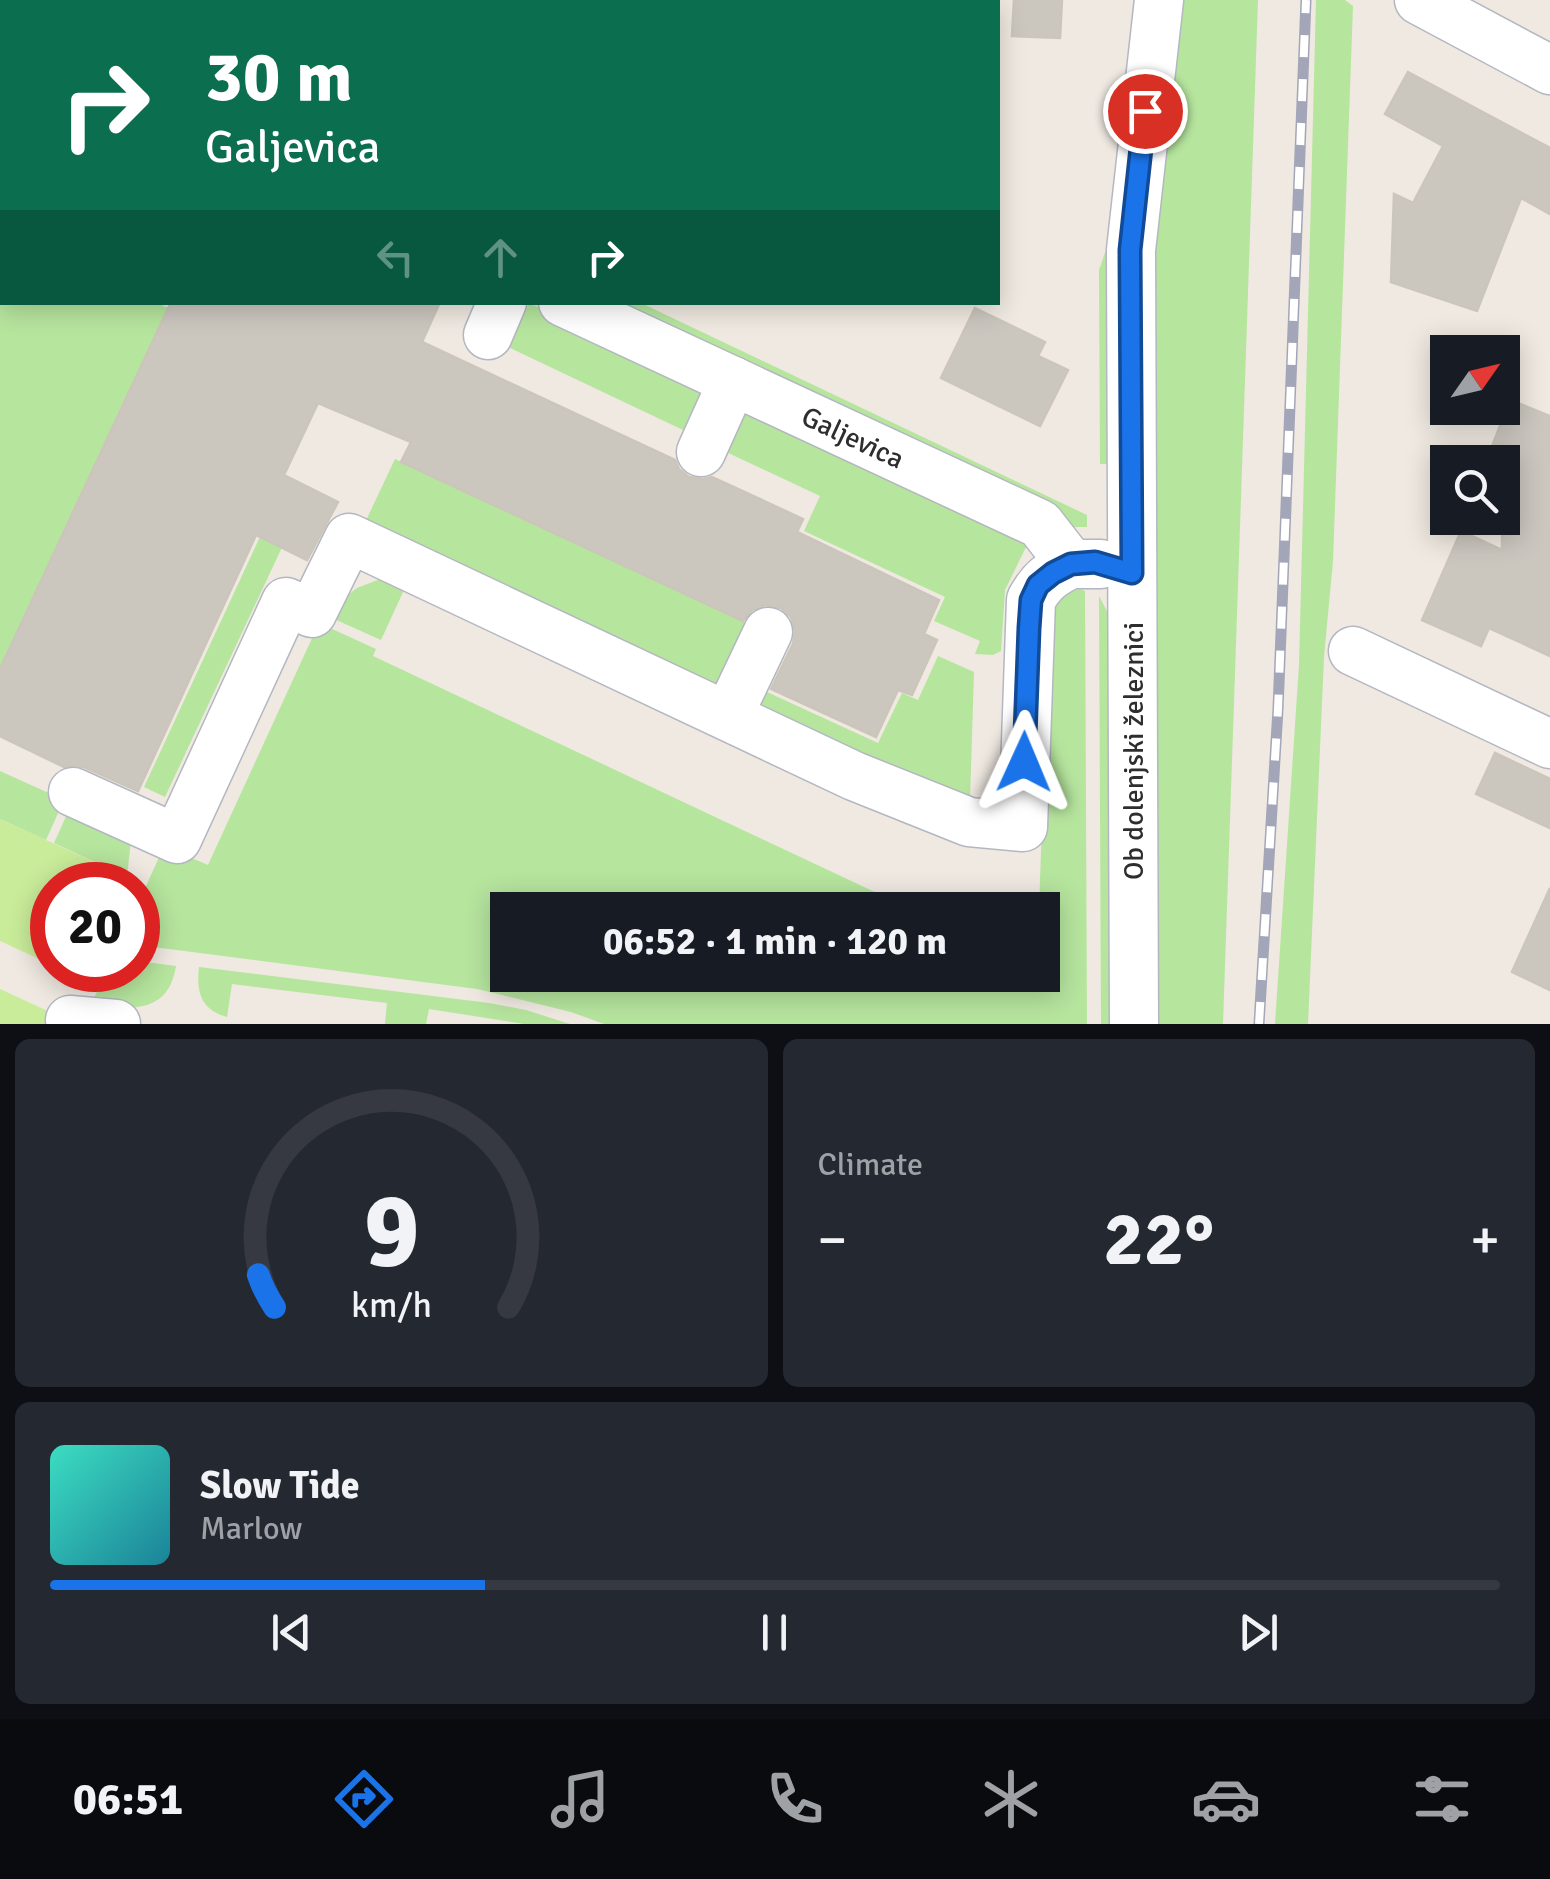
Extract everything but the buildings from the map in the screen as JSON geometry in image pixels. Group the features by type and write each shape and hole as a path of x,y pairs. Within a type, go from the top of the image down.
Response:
{"street":[{"name":"Ob dolenjski železnici","path":"1134,1024 1130,250 1159,0"},
{"path":"1419,0 1550,70"},
{"name":"Galjevica","path":"570,305 1040,524 1071,564"},
{"path":"702,452 732,381"},
{"path":"73,792 177,839 286,602 312,614 348,538 854,776 969,822 1023,828 1031,600 1038,585 1071,564 1095,562 1132,573"},
{"path":"728,716 768,632"},
{"path":"1354,651 1550,744"}],"green space":[{"path":"1182,0 1258,0 1223,1024 1158,1024 1154,254"},
{"path":"1316,0 1345,0 1353,6 1333,561 1324,657 1308,1024 1275,1024 1299,665"},
{"path":"1109,241 1110,464 1100,464 1099,270"},
{"path":"0,305 162,305 168,308 0,669"},
{"path":"528,305 533,305 706,383 683,430 508,347"},
{"path":"620,305 645,305 1087,515 1087,527 1072,527"},
{"path":"747,402 1032,535 1005,590 1001,651 993,655 975,654 980,641 934,621 945,597 804,531 820,496 724,451"},
{"path":"395,459 755,627 720,699 361,531"},
{"path":"285,483 307,494 165,797 144,787"},
{"path":"388,576 915,822 907,825 404,590 381,640 323,614 357,588"},
{"path":"1085,591 1087,1024 604,1024 477,989 160,948 160,862 157,862 164,846 208,865 319,623 376,649 373,656 875,892 490,892 490,992 1060,992 1060,892 1040,892 1049,617 1060,599"},
{"path":"1099,596 1110,617 1113,1024 1101,1024"},
{"path":"938,656 974,672 970,801 744,710 756,687 878,743 902,693 918,700"},
{"path":"0,771 64,800 46,840 0,819"},
{"path":"72,803 132,832 129,862 95,862 54,843"},
{"path":"0,819 94,862 30,862 30,955 0,941"},
{"path":"160,964 176,966 172,982 156,1001 132,1008 89,1009 97,992 160,992"},
{"path":"199,967 489,1003 570,1024 524,1024 429,1009 426,1024 385,1024 387,1003 232,984 227,1017 211,1010 202,999"},
{"path":"0,989 50,1012 45,1024 0,1024"}],"railway":[{"path":"1259,1024 1278,709 1306,0"}],"route":[{"path":"1024,762 1031,600 1038,585 1071,564 1095,562 1132,573 1130,250 1145,111"}]}
